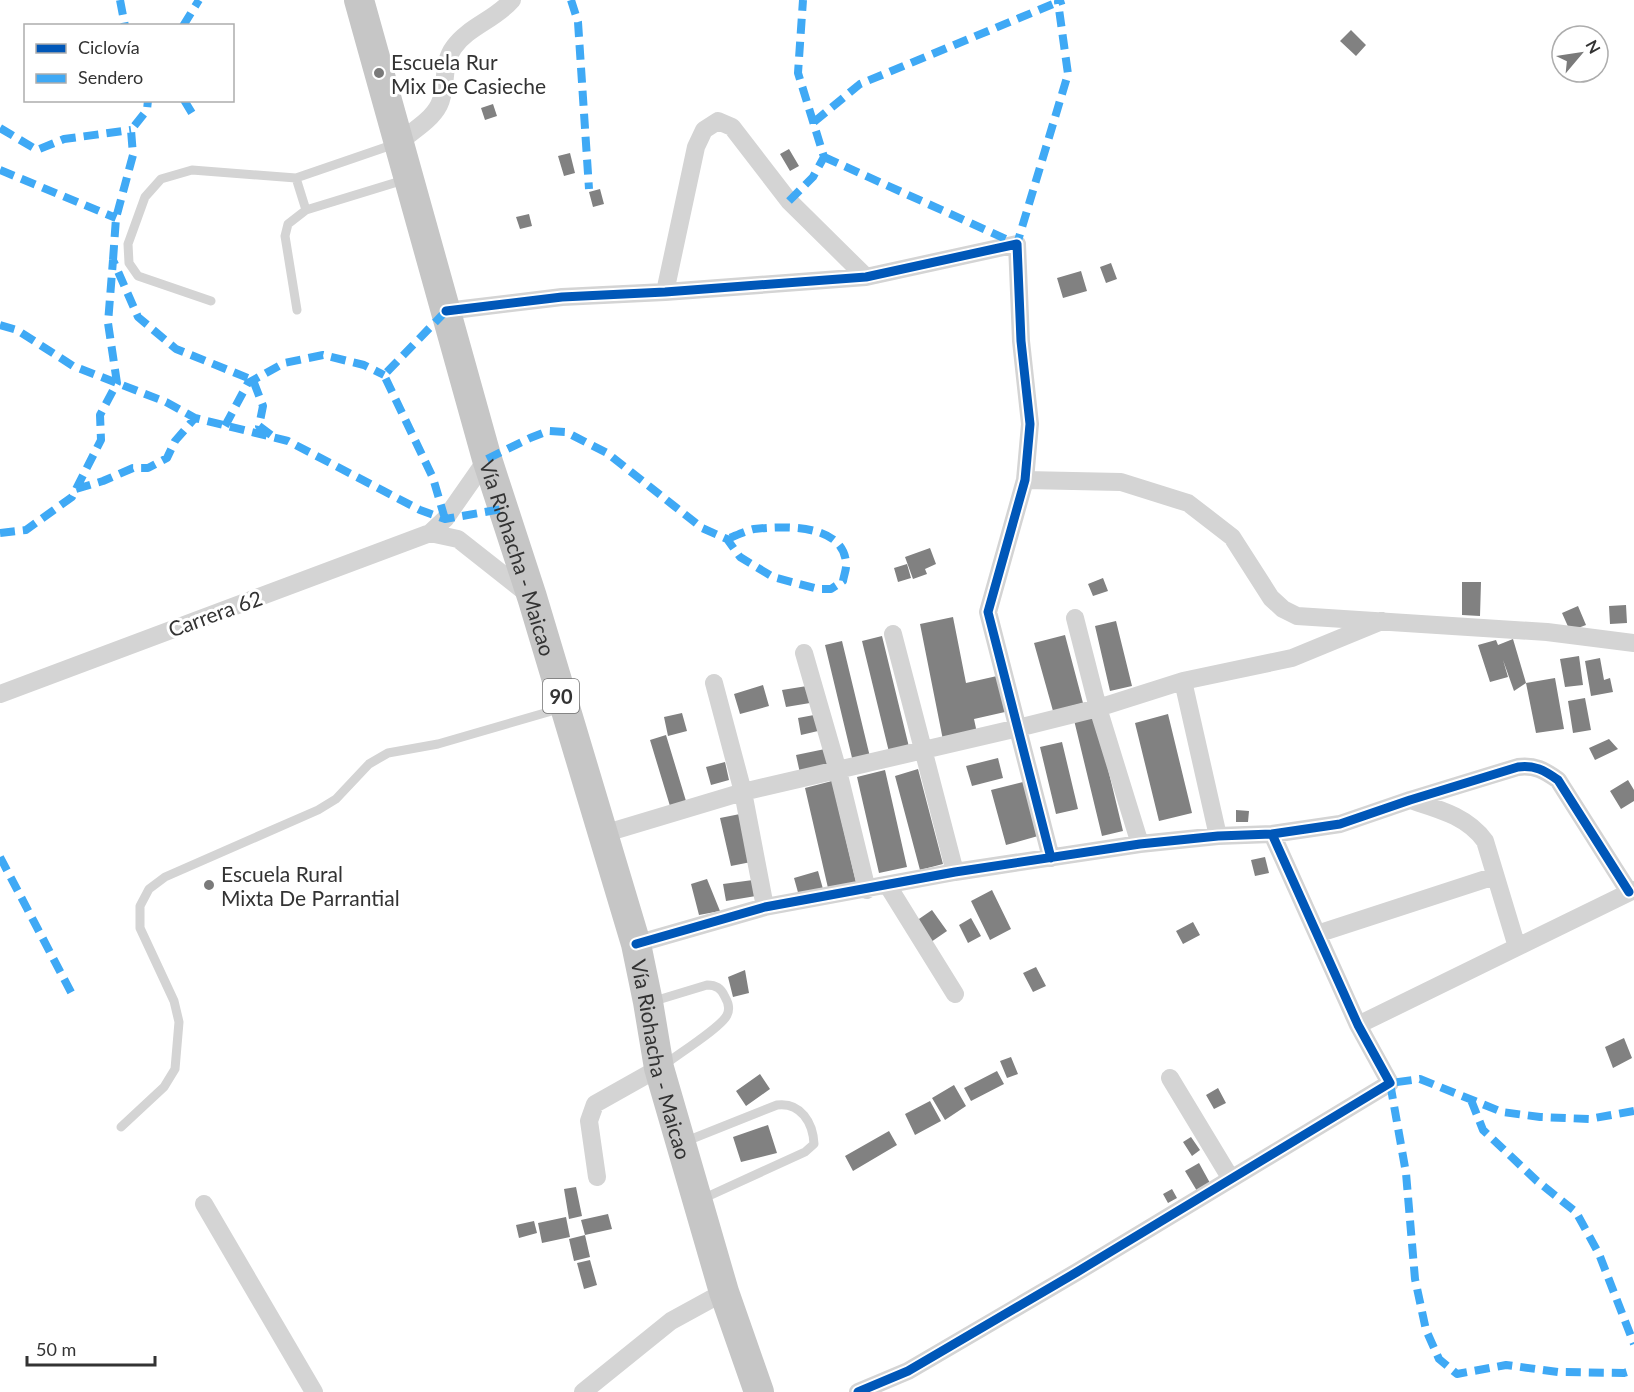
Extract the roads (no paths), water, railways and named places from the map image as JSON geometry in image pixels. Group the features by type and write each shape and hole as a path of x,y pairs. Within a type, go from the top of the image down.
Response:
{"highway":[{"name":"Vía Riohacha - Maicao","path":"359,0 487,459 532,597 636,944 659,1068 724,1292 759,1392"}],"street":[{"path":"398,143 433,114 439,105 443,94 448,56 455,44 512,0"},
{"path":"665,292 696,147 704,130 718,121 732,127 789,201 866,277"},
{"path":"446,311 562,297 866,277 1017,244 1021,341 1030,424 1025,480 988,612 1051,858"},
{"name":"Carrera 62","path":"0,694 430,533 445,519 487,459"},
{"path":"1025,480 1121,482 1188,503 1232,537 1272,598 1283,609 1297,616 1547,632 1634,643"},
{"path":"430,533 458,539 532,597"},
{"path":"1076,618 1098,708 1140,844"},
{"path":"603,834 743,792 1098,708 1183,681 1292,658 1382,621"},
{"path":"893,634 955,872"},
{"path":"804,653 838,771 867,890"},
{"path":"1183,681 1218,836"},
{"path":"714,683 743,792 765,907"},
{"path":"636,944 765,907 955,872 1140,844 1218,836 1272,834 1340,824 1518,767 1542,768 1558,780 1632,891 1358,1025"},
{"path":"1410,800 1441,810 1475,828 1485,841 1517,947"},
{"path":"858,1392 908,1371 1390,1083 1358,1025 1272,834"},
{"path":"1317,934 1495,876"},
{"path":"888,886 955,994"},
{"path":"597,1177 589,1121 595,1104 659,1068"},
{"path":"1170,1078 1231,1179"},
{"path":"204,1204 314,1392"},
{"path":"583,1392 671,1321 724,1292"}],"lane":[{"path":"211,301 138,276 129,263 128,244 145,197 161,179 192,170 296,178 398,143"},
{"path":"296,178 306,210"},
{"path":"297,310 285,236 288,224 306,210 409,179"},
{"path":"121,1127 164,1087 175,1068 179,1022 174,1001 140,928 140,906 149,889 165,877 318,810 336,799 369,764 388,753 438,744 565,707"},
{"path":"648,1002 707,985 715,985 724,993 729,1004 727,1016 719,1025 659,1068"},
{"path":"681,1143 777,1105 786,1104 798,1109 813,1130 814,1144 805,1152 698,1201"}],"place":[{"name":"Escuela Rur Mix De Casieche","path":"379,73"},
{"name":"Escuela Rural Mixta De Parrantial","path":"209,885"}]}
